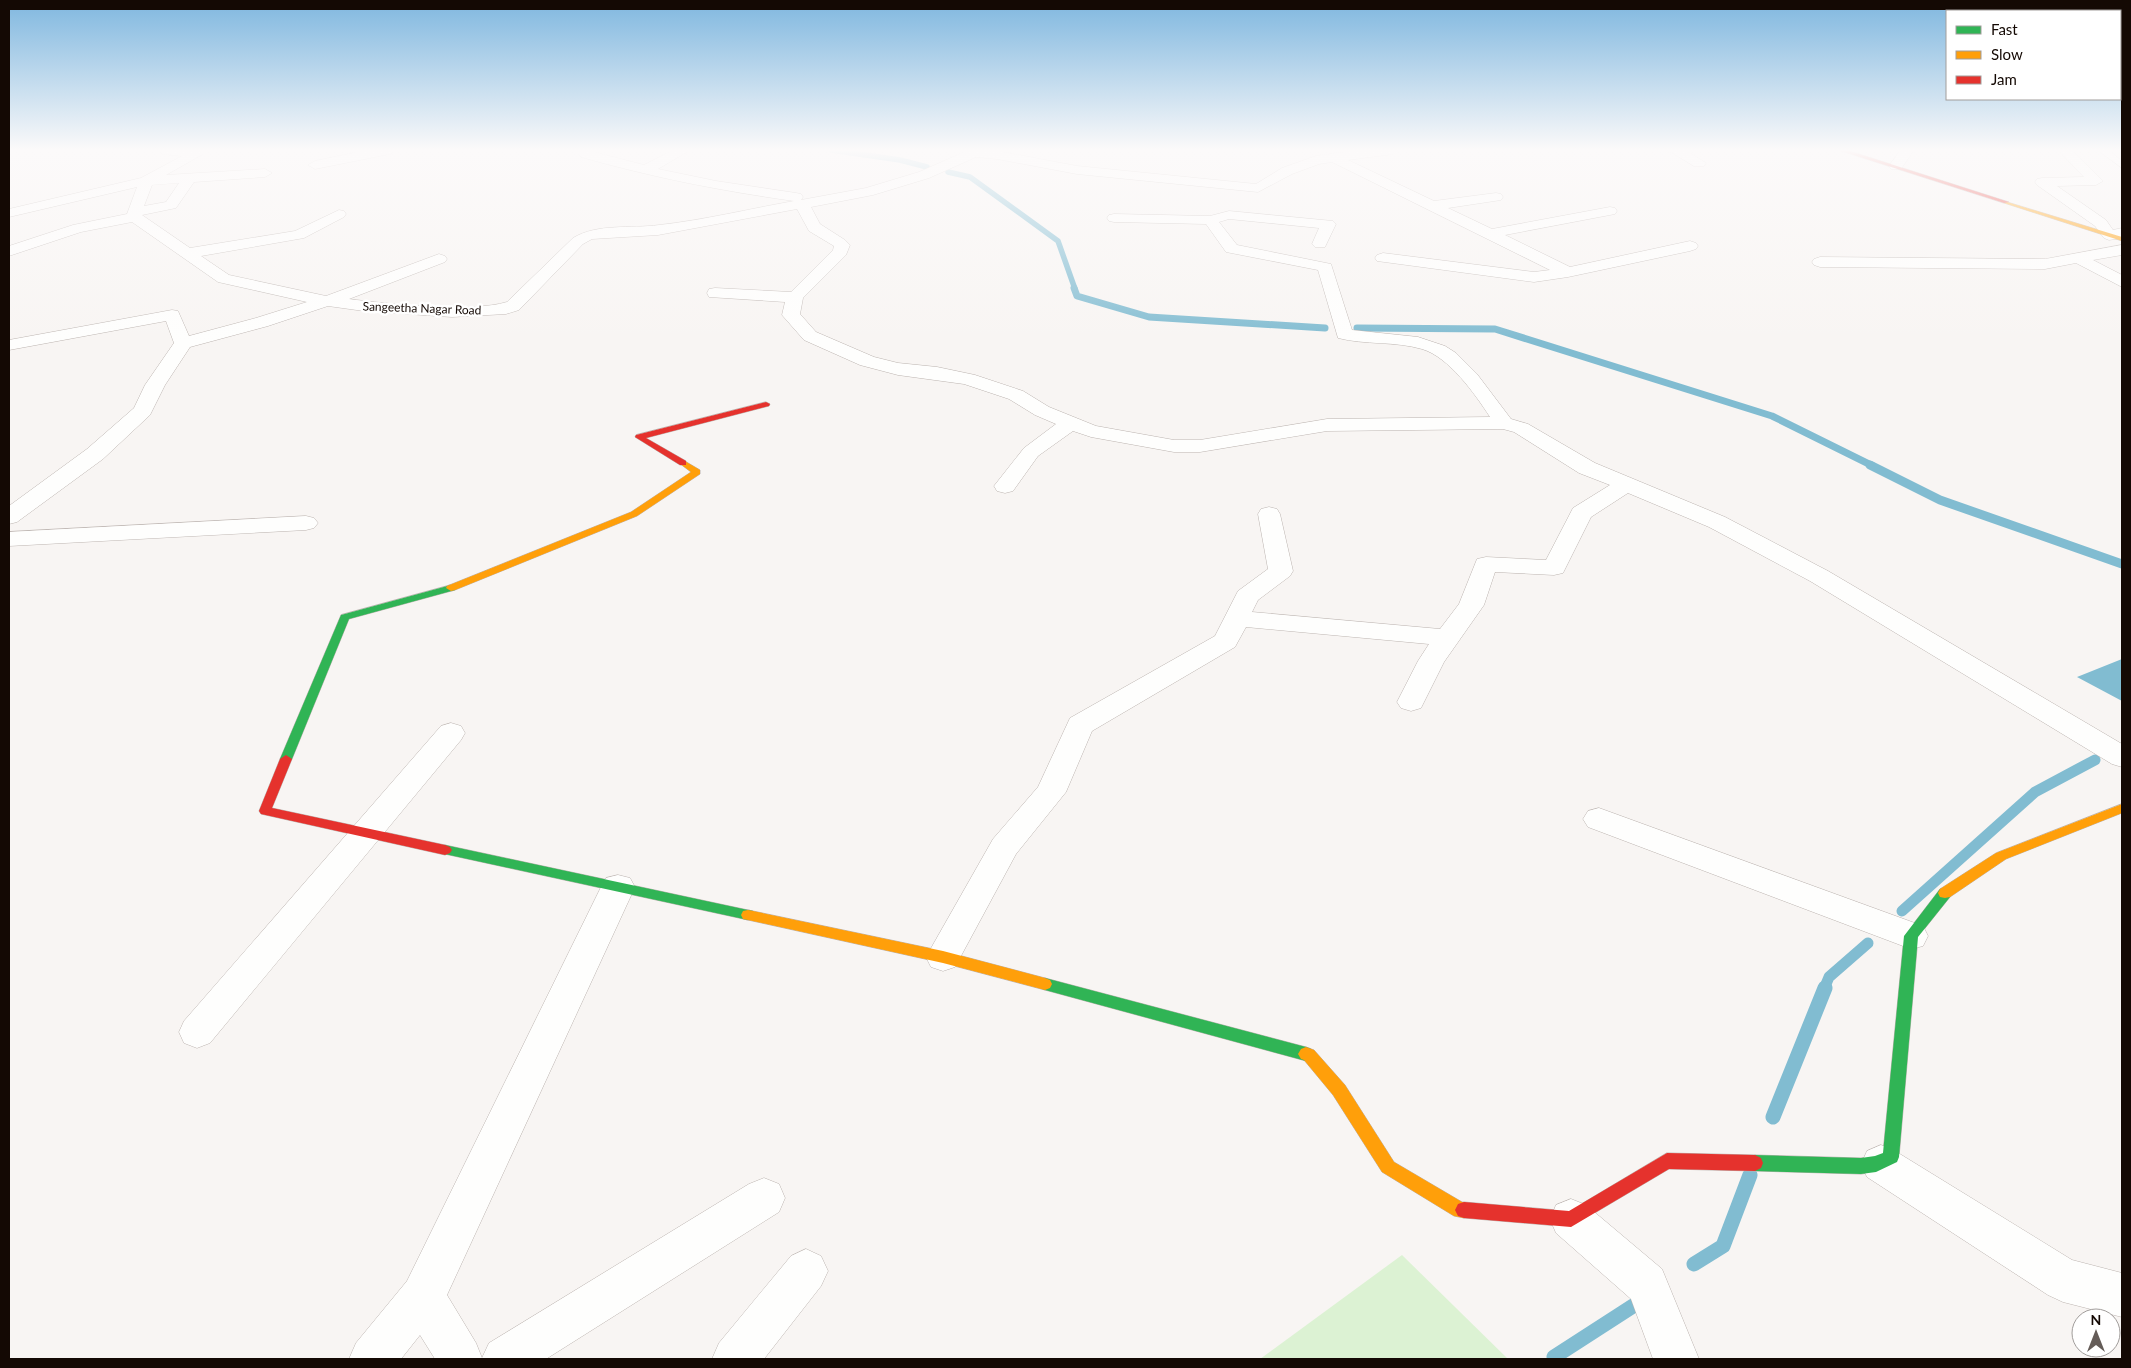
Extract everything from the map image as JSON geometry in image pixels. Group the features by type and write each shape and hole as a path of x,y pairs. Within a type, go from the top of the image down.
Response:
{"street":[{"path":"9,251 78,228 146,214"},
{"path":"188,253 299,235 339,214"},
{"name":"Sangeetha Nagar Road","path":"137,217 224,279 327,301 364,306 442,311 500,310 513,306 578,242 588,235 658,230 746,214"},
{"path":"806,214 818,231 842,245 840,252 795,297 791,314 800,327 810,336 838,350 867,361 898,369 937,373 984,384 1016,395 1042,411 1099,432 1187,447 1327,425 1504,423 1521,428 1587,468 1717,522 1819,576 2122,756"},
{"path":"1447,214 1568,272"},
{"path":"1489,234 1595,214"},
{"path":"2050,214 2118,235"},
{"path":"2088,214 2118,235"},
{"path":"1114,218 1210,220 1229,215 1328,224 1320,244"},
{"path":"1210,220 1232,249 1325,267 1344,334 1430,346 1458,364 1490,402 1504,423"},
{"path":"1384,258 1534,278 1690,246"},
{"path":"1820,262 2006,266 2045,264 2122,250"},
{"path":"2078,258 2122,282"},
{"path":"9,517 95,454 143,411 155,385 183,343 262,322 327,301 440,259"},
{"path":"715,293 795,297"},
{"path":"9,346 172,315 183,343"},
{"path":"766,404 639,437 697,472 634,514 445,590 346,617 265,811 943,957 1308,1055 1339,1090 1388,1167 1460,1210 1571,1219 1667,1161 1852,1166 1881,1164 1891,1157 1911,936 1944,893 2001,856 2122,808"},
{"path":"1005,486 1031,452 1071,423"},
{"path":"1411,702 1431,661 1471,605 1486,564 1554,568 1581,513 1627,484"},
{"path":"943,957 1004,847 1051,792 1080,725 1226,641 1247,596 1281,571 1270,514"},
{"path":"9,539 306,522"},
{"path":"1237,618 1447,638"},
{"path":"197,1032 451,733"},
{"path":"1599,819 1911,936"},
{"path":"372,1359 423,1297 618,887"},
{"path":"1881,1164 2064,1280 2122,1295"},
{"path":"505,1359 764,1198"},
{"path":"1571,1219 1647,1284 1676,1359"},
{"path":"734,1359 806,1271"},
{"path":"423,1297 460,1359"}],"green space":[{"path":"1402,1255 1508,1359 1260,1359"}],"water":[{"path":"2122,659 2122,701 2077,677"}],"waterway":[{"path":"1021,214 1058,241 1075,289"},
{"path":"1074,288 1077,296 1149,317 1325,328"},
{"path":"1357,328 1495,329 1772,416 1873,466"},
{"path":"1870,465 1940,500 2122,564"},
{"path":"1902,911 2035,792 2095,760"},
{"path":"1824,989 1829,977 1868,943"},
{"path":"1773,1117 1825,988"},
{"path":"1694,1264 1723,1246 1750,1175"},
{"path":"1555,1359 1554,1357 1633,1306"}],"traffic: fast":[{"path":"286,759 345,617 451,588"},
{"path":"445,850 748,915"},
{"path":"1755,1163 1861,1166 1876,1164 1891,1157 1911,936 1945,893"},
{"path":"1045,984 1306,1054"}],"traffic: slow":[{"path":"2043,214 2122,239"},
{"path":"451,588 634,514 697,472 683,463"},
{"path":"1945,893 2001,856 2122,808"},
{"path":"748,915 943,957 1045,984"},
{"path":"1306,1054 1309,1055 1339,1090 1388,1167 1460,1210 1464,1210"}],"traffic: jam":[{"path":"683,463 639,437 766,404"},
{"path":"286,759 265,811 445,850"},
{"path":"1464,1210 1571,1219 1667,1161 1755,1163"}]}
